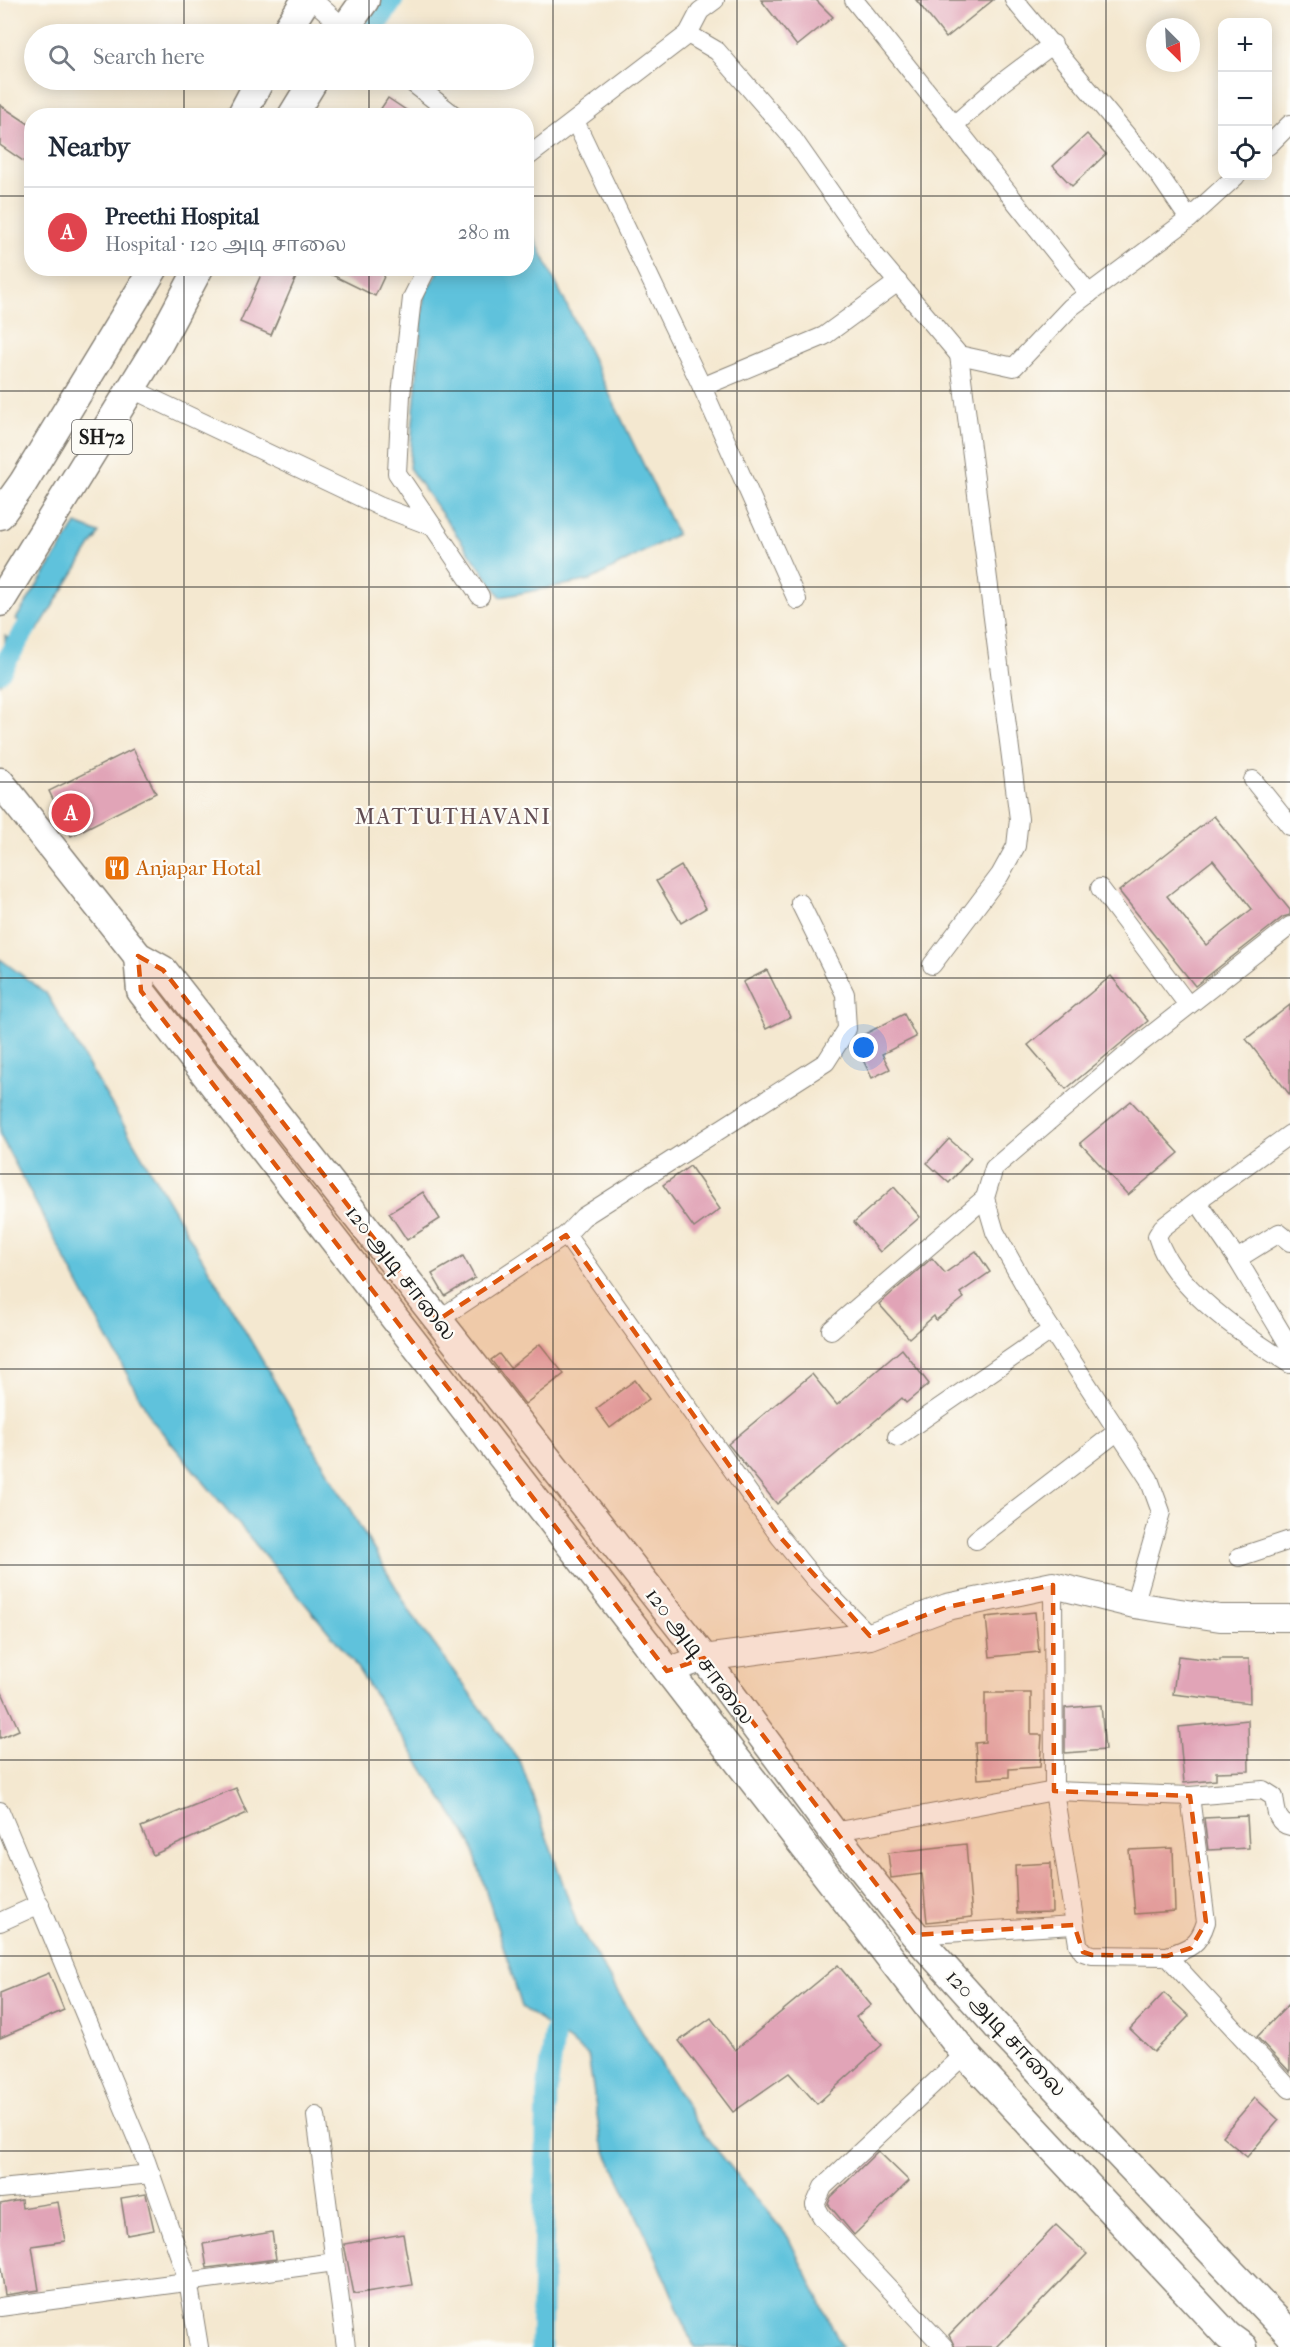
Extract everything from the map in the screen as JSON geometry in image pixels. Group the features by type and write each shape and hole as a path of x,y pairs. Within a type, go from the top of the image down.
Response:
{"main road":[{"path":"290,24 306,0"},
{"path":"350,24 365,0"},
{"path":"245,108 255,90"},
{"path":"297,108 308,90"},
{"name":"SH72","path":"0,515 23,483 149,276"},
{"name":"SH72","path":"0,602 132,389 195,276"},
{"name":"120 அடி சாலை","path":"0,782 138,956 163,970 704,1658 833,1832 915,1935 1004,2033 1290,2333"},
{"name":"120 அடி சாலை","path":"138,956 141,991 965,2054 1228,2336 1243,2347"}],"street":[{"path":"313,0 336,24"},
{"path":"534,152 688,34 700,11 715,0"},
{"path":"854,0 1089,294"},
{"path":"1014,0 1053,44 1099,106 1157,172 1189,219"},
{"path":"688,34 717,51 791,136 873,253 960,355 1019,819 1016,846 999,875 932,965"},
{"path":"954,125 1004,81 1053,44"},
{"path":"422,90 445,108"},
{"path":"575,121 702,387 797,600"},
{"path":"1272,142 1290,124"},
{"path":"960,355 1014,367 1071,307 1189,219 1232,180"},
{"path":"423,276 412,298 401,394 398,473 480,596"},
{"path":"702,387 824,336 898,282"},
{"path":"132,389 238,437 379,506 434,527"},
{"path":"1253,780 1290,826"},
{"path":"1100,888 1188,1005"},
{"path":"438,1320 566,1235 583,1217 826,1062 847,1029 845,994 800,903"},
{"path":"831,1330 985,1198 994,1168 1188,1005 1290,926"},
{"path":"1290,1134 1197,1201 1162,1228 1157,1236 1161,1250 1179,1275 1232,1327 1290,1364"},
{"path":"985,1198 995,1232 1052,1330 1149,1479 1161,1512 1134,1605"},
{"path":"1197,1201 1237,1259 1290,1347"},
{"path":"1237,1259 1280,1233 1290,1242"},
{"path":"566,1235 780,1537 816,1581 870,1636"},
{"path":"897,1437 1052,1330"},
{"path":"976,1540 1118,1431"},
{"path":"1239,1557 1290,1539"},
{"path":"667,1671 704,1658 870,1636 947,1607 1053,1585 1134,1605 1220,1618 1290,1618"},
{"path":"1053,1585 1054,1791 1074,1925 1078,1944 1083,1952 1092,1955 1167,1956 1191,1948 1201,1938 1206,1922 1190,1797"},
{"path":"833,1832 1054,1791 1190,1797 1263,1790 1274,1797 1278,1818 1284,1825 1290,1826"},
{"path":"0,1811 151,2174 188,2280 199,2347"},
{"path":"0,1922 40,1904"},
{"path":"915,1935 1074,1925"},
{"path":"1167,1956 1290,2089"},
{"path":"944,2347 822,2217 815,2205 823,2187 965,2054"},
{"path":"316,2116 345,2347"},
{"path":"0,2189 151,2174"},
{"path":"0,2307 335,2262"}],"highlighted area":[{"path":"138,956 163,970 438,1320 566,1235 780,1537 870,1636 947,1607 1053,1585 1054,1791 1190,1796 1206,1922 1191,1948 1167,1956 1092,1955 1083,1952 1074,1925 915,1935 704,1658 667,1671 141,991"}],"water":[{"path":"534,238 677,534 591,580 501,597 409,468 424,295 436,276 534,276"},
{"path":"76,524 99,533 37,631 16,619"},
{"path":"5,636 17,645 21,653 0,683 0,666 6,658"},
{"path":"0,959 46,993 411,1613 521,1763 577,1924 703,2133 788,2237 842,2347 694,2347 655,2254 601,2141 588,2055 522,2007 471,1843 352,1660 152,1420 0,1135"}],"building":[{"path":"761,0 816,0 833,17 797,46"},
{"path":"916,0 993,0 946,38"},
{"path":"388,98 403,108 381,108"},
{"path":"0,105 24,121 24,162 0,145"},
{"path":"1087,134 1106,154 1072,186 1053,166"},
{"path":"260,276 297,276 271,335 240,322"},
{"path":"334,276 384,276 375,296"},
{"path":"133,749 156,793 71,836 49,791"},
{"path":"1214,816 1290,910 1290,915 1283,917 1195,986 1119,891","holes":["1213,860 1252,909 1206,945 1167,896"]},
{"path":"681,866 706,908 681,923 656,881"},
{"path":"767,970 790,1017 766,1029 743,982"},
{"path":"1111,976 1148,1021 1066,1089 1028,1045"},
{"path":"1290,1005 1290,1095 1246,1039"},
{"path":"904,1014 916,1037 882,1054 890,1069 872,1078 853,1040"},
{"path":"1131,1101 1179,1153 1128,1195 1080,1143"},
{"path":"949,1139 971,1158 949,1183 927,1163"},
{"path":"690,1166 720,1209 694,1228 663,1185"},
{"path":"894,1187 920,1217 880,1252 854,1222"},
{"path":"423,1192 440,1219 407,1240 389,1213"},
{"path":"976,1251 990,1272 960,1293 964,1298 936,1320 934,1316 909,1338 879,1304 932,1258 945,1273"},
{"path":"463,1256 475,1278 445,1296 432,1274"},
{"path":"540,1344 564,1374 525,1404 491,1360 499,1354 510,1368"},
{"path":"902,1349 929,1384 906,1403 902,1398 777,1504 728,1444 812,1374 837,1405"},
{"path":"635,1380 649,1399 610,1428 596,1409"},
{"path":"1035,1612 1039,1652 990,1657 986,1617"},
{"path":"1178,1656 1220,1661 1220,1659 1249,1659 1250,1703 1173,1694"},
{"path":"0,1688 19,1730 0,1738"},
{"path":"985,1693 1031,1693 1031,1735 1042,1735 1040,1767 1009,1769 1009,1777 978,1779 975,1743 985,1742"},
{"path":"1101,1705 1105,1750 1065,1753 1065,1708"},
{"path":"1248,1720 1249,1771 1216,1772 1216,1780 1184,1783 1179,1727"},
{"path":"236,1788 247,1813 153,1855 141,1827"},
{"path":"1247,1816 1249,1848 1208,1850 1204,1818"},
{"path":"966,1844 972,1917 927,1922 922,1874 891,1878 888,1853"},
{"path":"1173,1848 1175,1911 1135,1914 1129,1850"},
{"path":"1051,1863 1052,1912 1017,1913 1015,1865"},
{"path":"838,1965 871,2005 856,2017 882,2045 817,2104 789,2073 733,2112 679,2041 711,2018 735,2050"},
{"path":"49,1973 64,2010 0,2038 0,1993"},
{"path":"1164,1993 1189,2016 1154,2052 1130,2029"},
{"path":"1290,2003 1290,2072 1257,2037"},
{"path":"1255,2098 1279,2120 1247,2157 1222,2136"},
{"path":"878,2151 909,2181 854,2235 828,2204 831,2197"},
{"path":"146,2194 154,2230 127,2235 121,2198"},
{"path":"21,2200 22,2208 58,2202 65,2241 32,2246 39,2290 5,2295 0,2262 0,2204"},
{"path":"1056,2225 1087,2254 997,2347 955,2347 949,2335"},
{"path":"272,2232 276,2259 207,2268 203,2244"},
{"path":"403,2234 412,2285 354,2294 344,2244"}],"waterway":[{"path":"377,24 393,0"},
{"path":"0,672 41,603"},
{"path":"541,2347 547,2092 555,2031 568,2007"}],"place":[{"name":"Preethi Hospital","path":"71,813"},
{"name":"Anjapar Hotal","path":"117,868"}],"district":[{"name":"MATTUTHAVANI","path":"453,817"}]}
